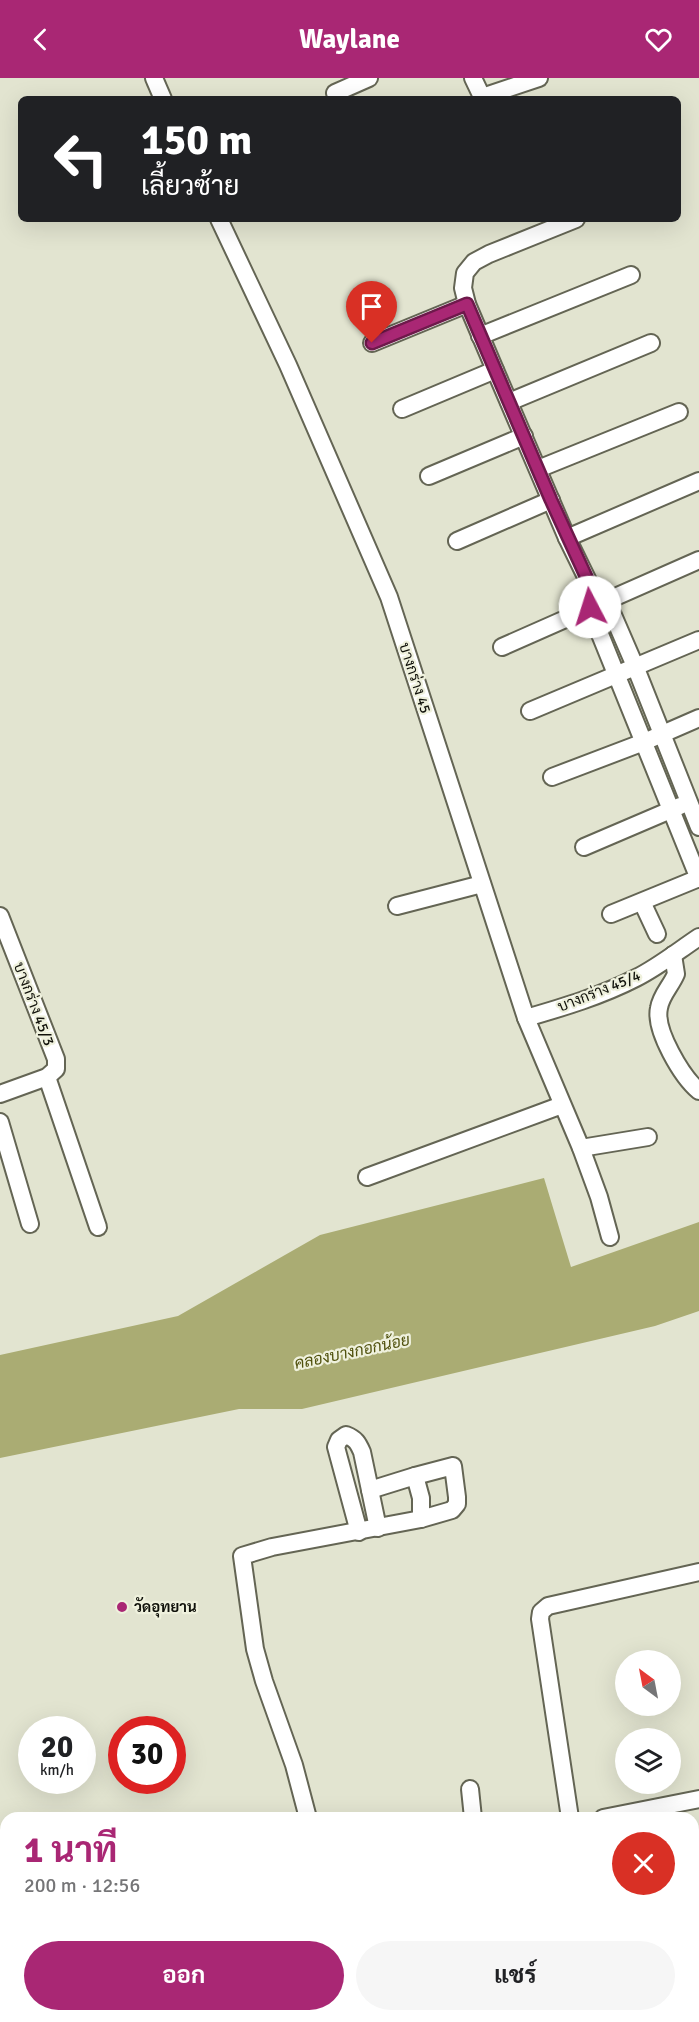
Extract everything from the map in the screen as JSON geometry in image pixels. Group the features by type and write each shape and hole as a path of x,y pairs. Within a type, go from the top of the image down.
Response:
{"street":[{"path":"153,78 162,96"},
{"path":"333,90 369,78"},
{"path":"473,78 481,96"},
{"path":"488,96 539,78"},
{"name":"บางกร่าง 45","path":"220,222 288,365 389,597 526,1018 581,1149 610,1237"},
{"path":"561,222 540,226 474,262 465,273 463,288 480,336 567,538 589,583 606,599 663,734 694,800 699,827"},
{"path":"480,336 631,275"},
{"path":"372,343 467,304"},
{"path":"509,402 651,343"},
{"path":"402,409 495,370"},
{"path":"538,469 679,412"},
{"path":"429,476 524,436"},
{"path":"567,538 699,481"},
{"path":"457,542 551,500"},
{"path":"502,647 606,599 699,560"},
{"path":"589,583 590,607 699,879 611,914"},
{"path":"530,711 699,640"},
{"path":"552,777 699,718"},
{"path":"584,847 694,800"},
{"path":"397,906 482,884"},
{"path":"642,902 657,934"},
{"name":"บางกร่าง 45/3","path":"0,916 56,1059 56,1069 47,1077"},
{"name":"บางกร่าง 45/4","path":"526,1018 616,988 639,977 699,937"},
{"path":"673,955 676,974 662,998 658,1010 658,1021 676,1064 685,1078 699,1091"},
{"path":"0,1094 47,1077 98,1227"},
{"path":"367,1177 562,1106"},
{"path":"0,1122 30,1224"},
{"path":"581,1149 648,1137"},
{"path":"359,1532 336,1447 339,1440 346,1435 358,1443 378,1528"},
{"path":"306,1812 294,1765 255,1649 242,1556 272,1547 421,1519 452,1509 457,1504 458,1497 453,1466 370,1490"},
{"path":"416,1476 421,1498 421,1519"},
{"path":"569,1812 540,1619 541,1612 548,1606 699,1572"},
{"path":"470,1789 472,1812"},
{"path":"633,1812 699,1799"}],"water":[{"name":"คลองบางกอกน้อย","path":"544,1178 571,1267 699,1222 699,1311 655,1326 302,1409 239,1409 0,1458 0,1355 178,1316 320,1235"}],"place":[{"name":"วัดอุทยาน","path":"122,1607"}],"route":[{"path":"372,343 467,304 567,538 589,583 590,607"}]}
